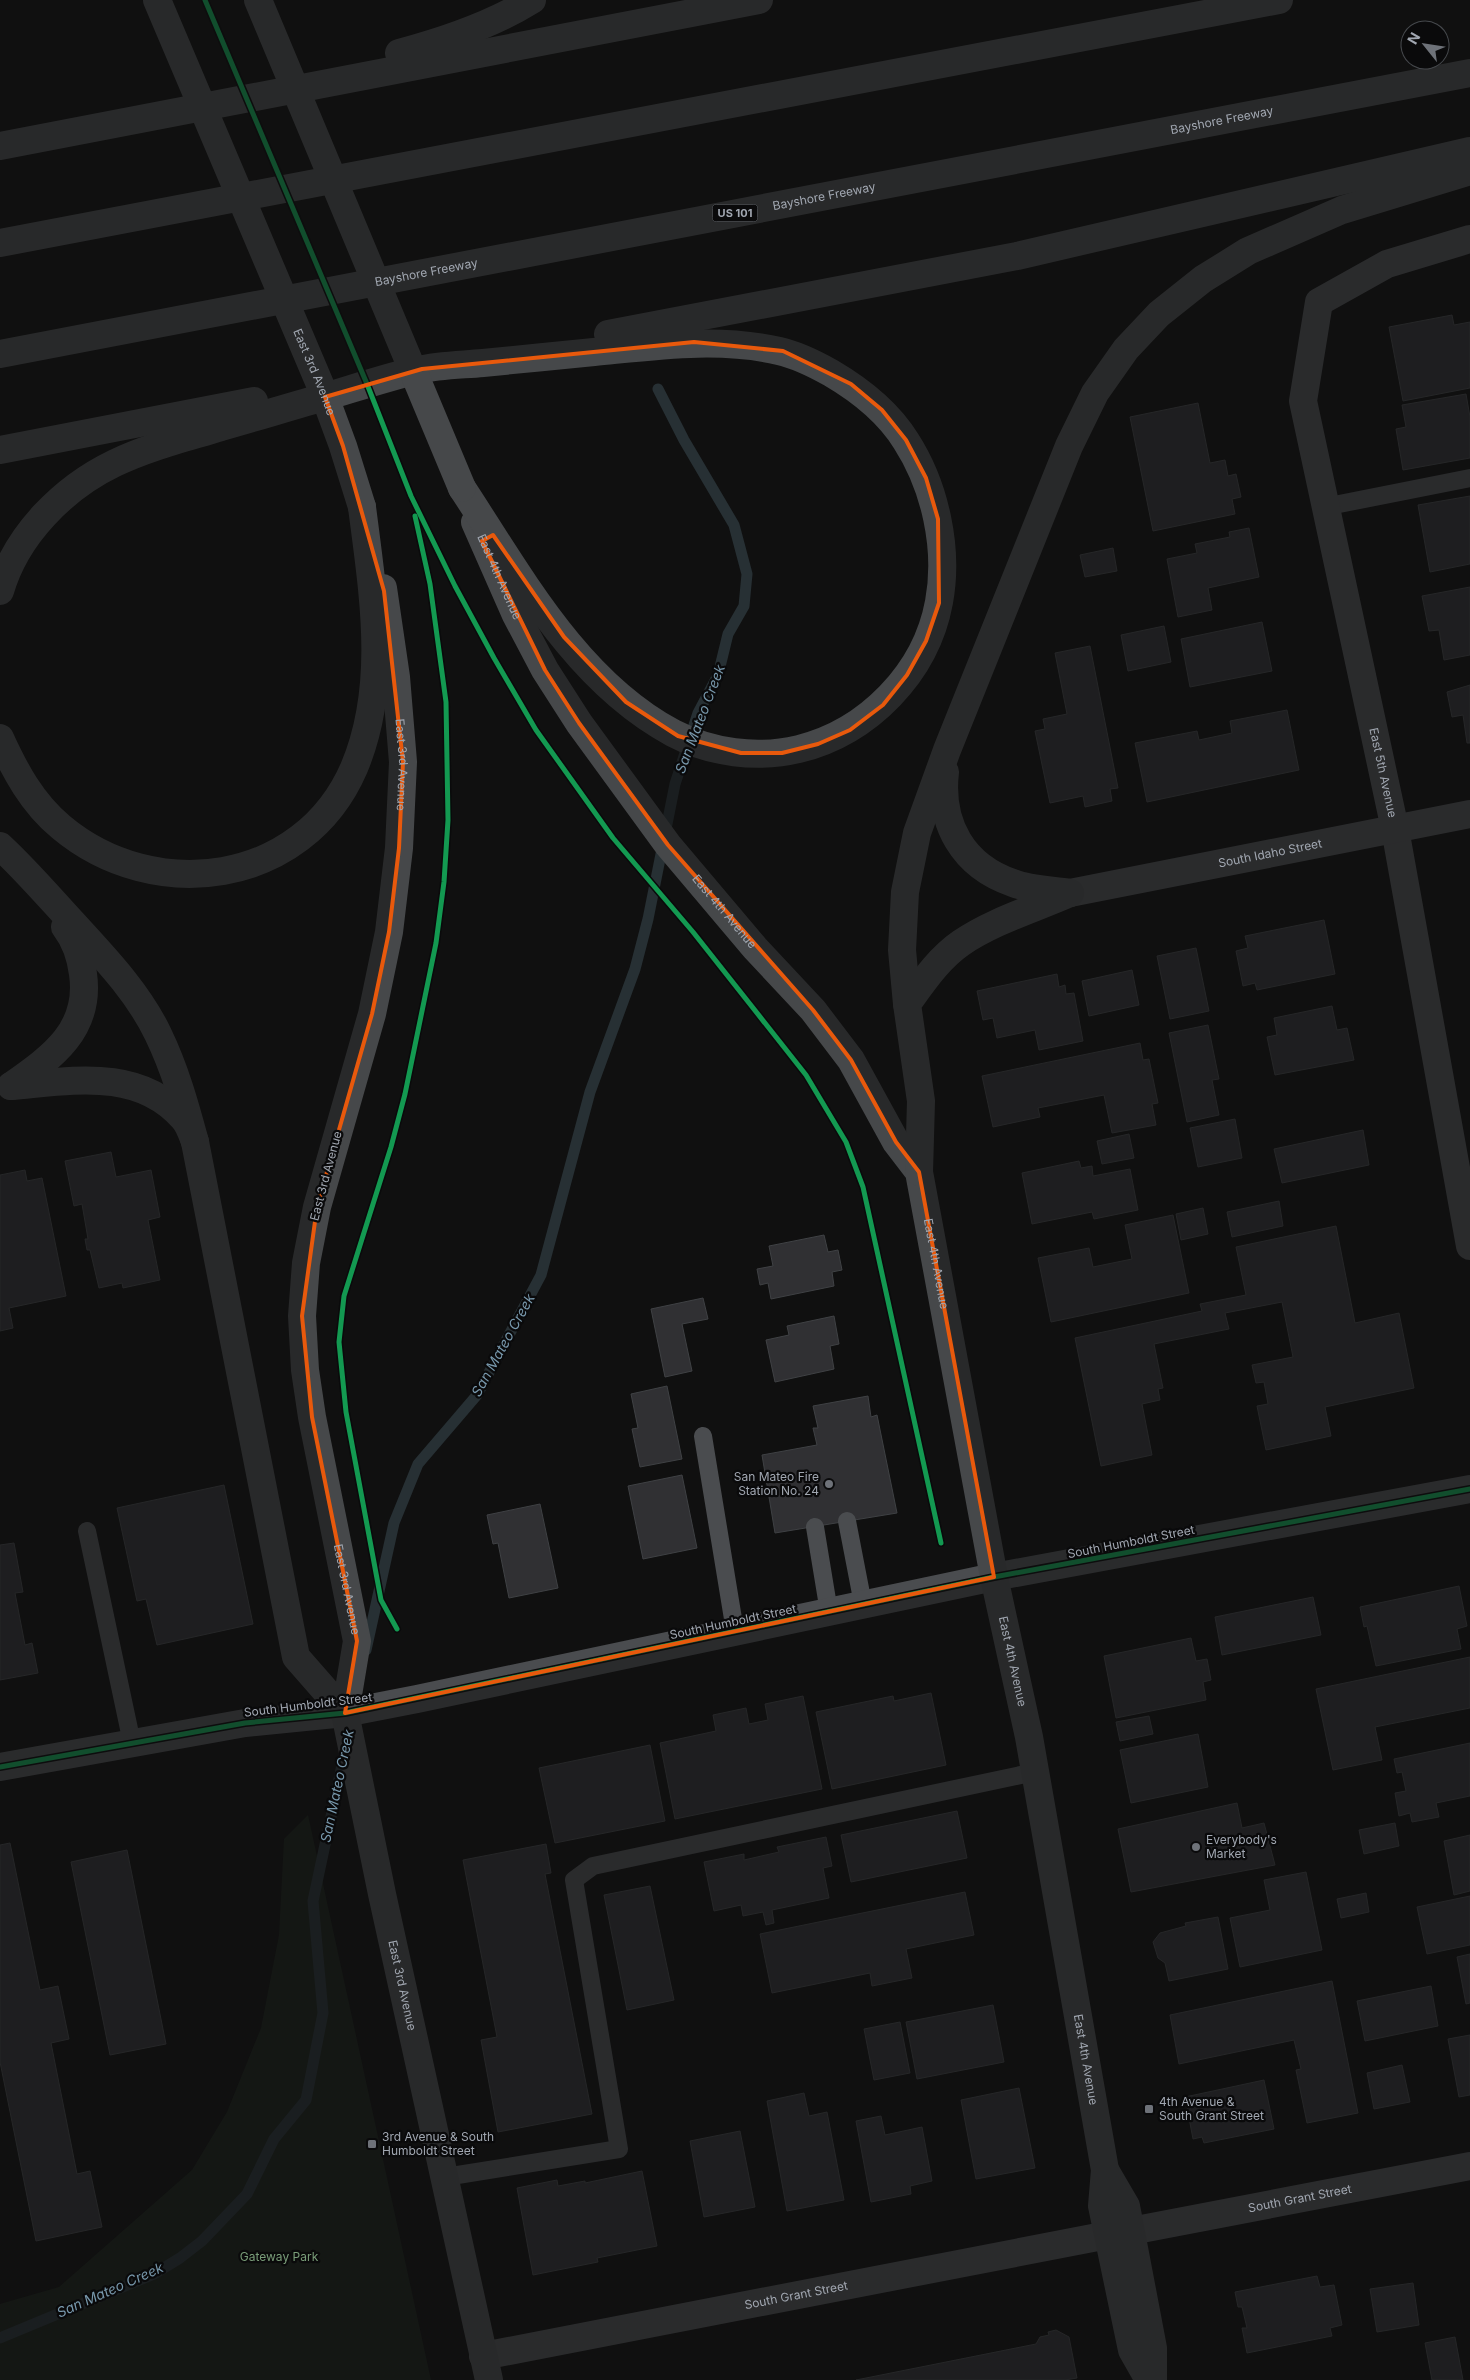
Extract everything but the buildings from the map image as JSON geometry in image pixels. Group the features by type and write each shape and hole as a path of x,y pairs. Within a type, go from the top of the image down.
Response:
{"main road":[{"name":"East 3rd Avenue","path":"157,0 322,389 343,446 362,507 384,591 396,677 403,762 399,848 389,932 372,1014 317,1207 305,1272 302,1316 305,1370 312,1417 357,1641 345,1713 382,1894 486,2368"},
{"path":"0,591 21,545 43,515 74,488 113,464 158,445 422,369 694,342 739,345 783,351 816,365 851,384 882,410 906,440 926,478 938,519 942,560 939,602 926,641 907,675 883,705 850,730 818,744 782,753 741,754 711,747 678,736 648,719 626,702 596,674 564,637 533,596 462,488 258,0"},
{"path":"0,130 169,115 432,44 516,10 532,0"},
{"path":"0,146 759,0"},
{"path":"0,243 1279,0"},
{"name":"Bayshore Freeway","path":"0,354 1470,72"},
{"path":"0,450 1017,256 1470,151"},
{"path":"919,1172 921,1101 907,1004 902,950 905,892 916,833 947,750 1069,446 1095,393 1126,349 1159,314 1203,279 1248,251 1342,210 1470,171"},
{"name":"East 4th Avenue","path":"462,488 493,564 545,670 627,792 704,890 818,1017 851,1060 896,1142 919,1172 988,1534 994,1577 1035,1772 1105,2170 1102,2206 1120,2233 1153,2348 1153,2380"},
{"path":"0,738 15,770 30,793 60,827 89,847 122,862 158,872 200,875 237,870 274,855 307,832 334,802 353,769 367,731 374,691 376,647 374,600 362,507"},
{"path":"947,750 943,784 946,813 956,840 970,859 990,873 1014,884 1070,893"},
{"path":"5,1087 45,1062 65,1040 81,1016 85,989 81,961 69,932 10,855"},
{"path":"10,855 114,969 136,998 158,1033 177,1078 196,1142 296,1658 345,1713"},
{"path":"907,1004 939,963 960,944 983,931 1070,893"},
{"path":"5,1087 89,1079 118,1081 142,1088 163,1100 184,1119 196,1142"},
{"name":"East 4th Avenue","path":"1120,2233 1132,2350 1149,2380"}],"street":[{"name":"East 5th Avenue","path":"1470,239 1387,264 1319,302 1303,401 1324,506 1395,829 1462,1163 1470,1246"},
{"name":"South Idaho Street","path":"1070,893 1470,814"},
{"name":"South Humboldt Street","path":"0,1767 245,1723 345,1713 994,1577 1470,1489"},
{"name":"South Grant Street","path":"486,2368 1120,2233 1470,2166"}],"lane":[{"path":"1324,506 1470,478"},
{"path":"703,1436 735,1631"},
{"path":"846,1521 863,1604"},
{"path":"814,1527 829,1612"},
{"path":"87,1530 132,1743"},
{"path":"445,2176 619,2149 574,1880 593,1866 1035,1772"}],"highlighted area":[{"path":"694,342 783,351 851,384 882,410 906,440 926,478 938,519 939,603 926,641 907,675 883,705 850,730 818,744 782,753 741,753 678,736 626,702 564,637 493,535 482,541 545,670 579,723 668,845 813,1010 851,1060 896,1142 919,1172 994,1577 345,1713 357,1641 312,1417 302,1316 317,1207 372,1014 389,932 399,848 403,762 384,591 343,446 325,397 422,369"}],"green space":[{"name":"Gateway Park","path":"308,1815 431,2380 0,2380 0,2304 59,2287 192,2170 227,2112 261,2028 279,1935 284,1839"}],"waterway":[{"name":"San Mateo Creek","path":"366,1650 394,1523 418,1464 477,1395 541,1275 590,1092 635,969 648,919 675,784 698,713 718,675 728,634 744,606 747,574 734,525 684,440 658,389"},
{"name":"San Mateo Creek","path":"0,2338 154,2274 180,2258 202,2241 247,2194 274,2139 306,2100 323,2013 313,1901 345,1751"}],"cycle path":[{"path":"205,0 367,384 411,496 455,586 494,658 536,730 613,838 693,932 806,1075 846,1142 863,1187 941,1543"},
{"path":"397,1629 381,1600 346,1412 339,1342 344,1296 391,1147 405,1094 436,943 444,882 448,820 446,702 430,584 415,516"},
{"path":"0,1767 245,1723 345,1713 994,1577 1470,1489"}],"place":[{"name":"San Mateo Fire Station No. 24","path":"829,1484"},
{"name":"Everybody's Market","path":"1196,1847"},
{"name":"4th Avenue & South Grant Street","path":"1149,2109"},
{"name":"3rd Avenue & South Humboldt Street","path":"372,2144"}]}
